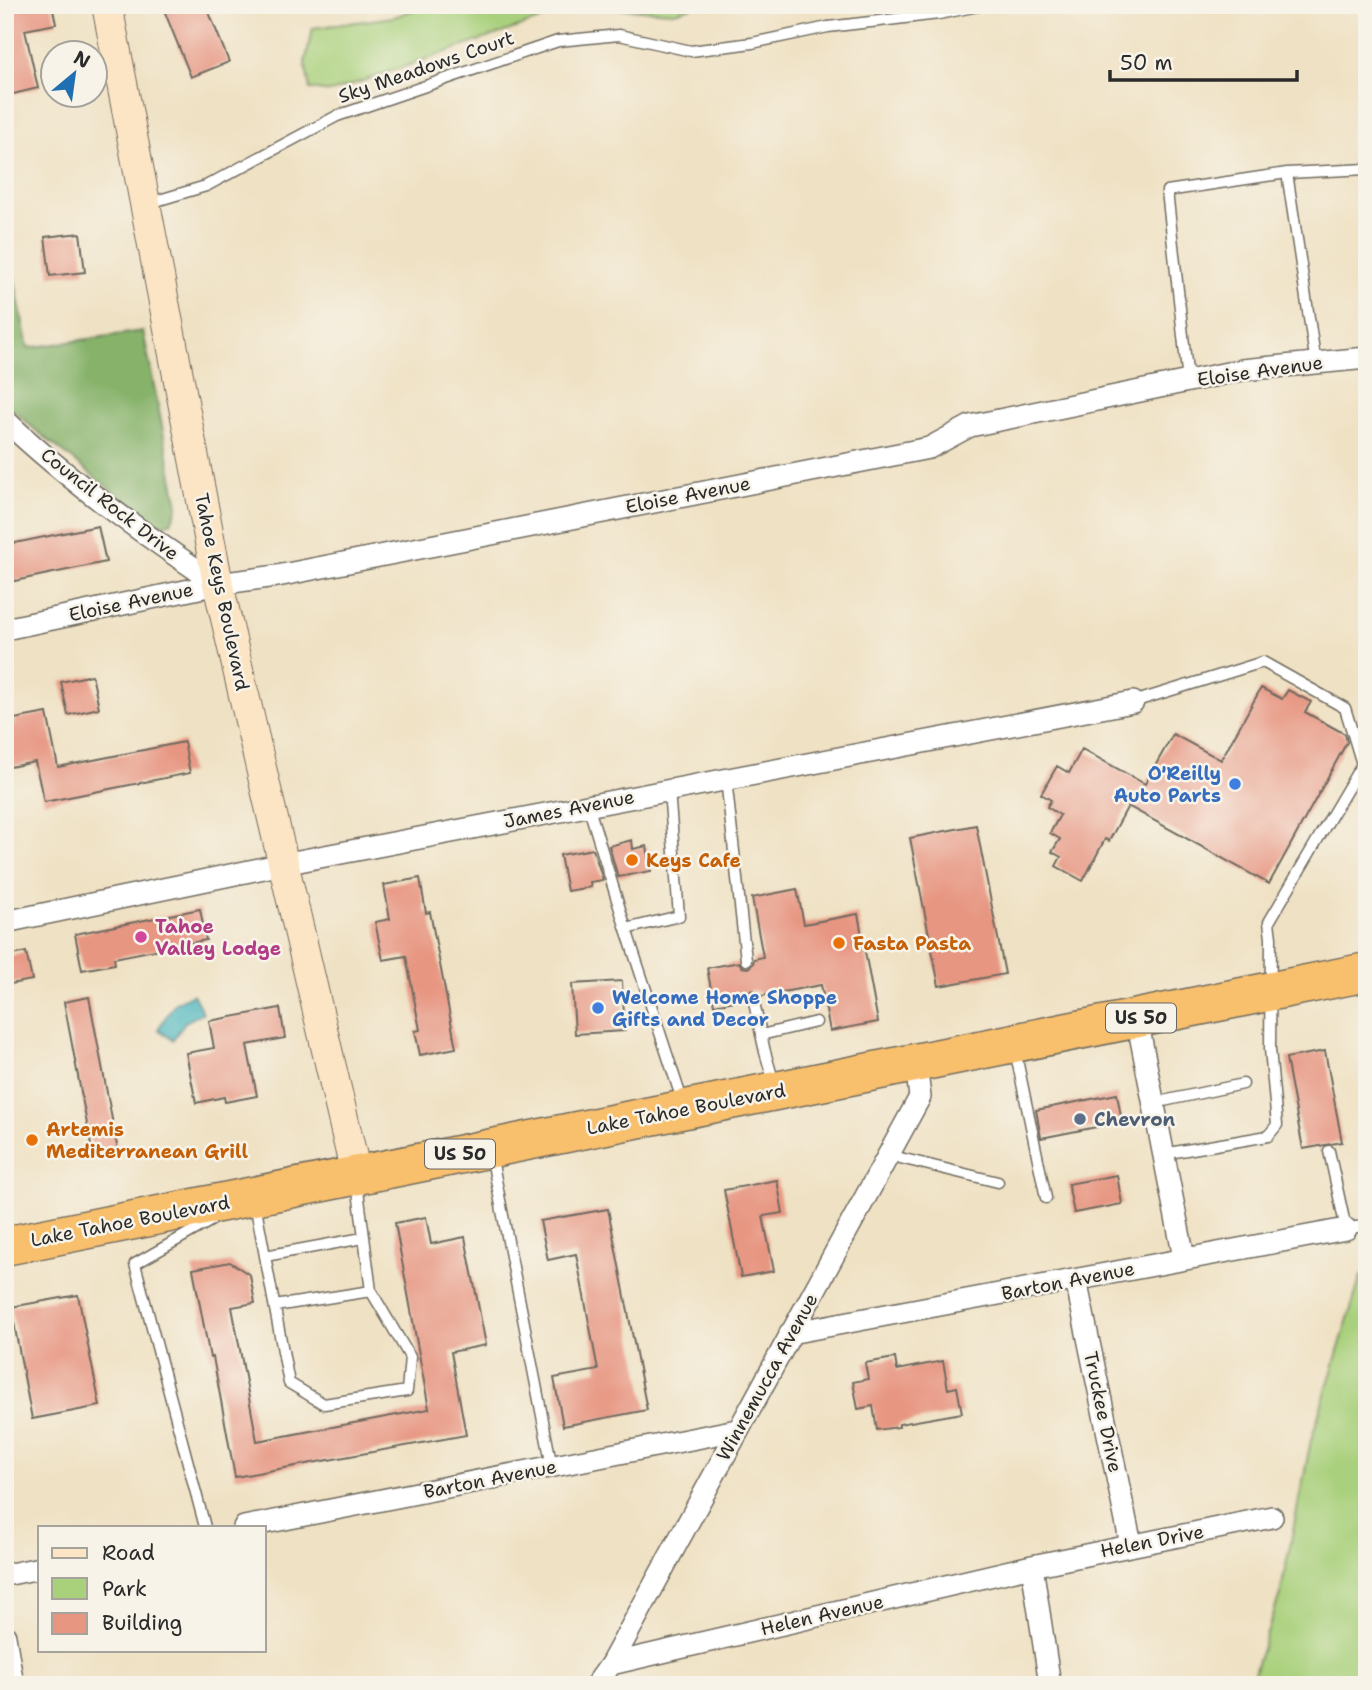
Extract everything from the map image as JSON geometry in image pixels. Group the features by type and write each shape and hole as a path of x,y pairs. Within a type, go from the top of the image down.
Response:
{"highway":[{"name":"Lake Tahoe Boulevard","path":"5,1246 1367,972"}],"street":[{"name":"Tahoe Keys Boulevard","path":"107,5 218,584 356,1174"},
{"name":"Eloise Avenue","path":"5,629 218,584 277,576 929,448 970,426 1242,370 1367,358"},
{"name":"Council Rock Drive","path":"5,420 85,488 165,549 218,584"},
{"name":"James Avenue","path":"5,922 283,863 1133,702"},
{"path":"1137,1019 1184,1258"},
{"name":"Winnemucca Avenue","path":"596,1685 611,1664 920,1097 916,1064"},
{"name":"Barton Avenue","path":"790,1333 1357,1227"},
{"name":"Truckee Drive","path":"1076,1280 1131,1545"},
{"name":"Barton Avenue","path":"249,1526 737,1430"},
{"name":"Helen Drive","path":"1032,1566 1272,1517"},
{"path":"1032,1566 1050,1685"},
{"name":"Helen Avenue","path":"611,1664 1032,1566"},
{"path":"5,1575 38,1568"},
{"path":"5,1636 13,1685"}],"lane":[{"name":"Sky Meadows Court","path":"144,205 205,186 337,116 558,41 619,35 691,51 752,43 828,27 940,14 984,5"},
{"path":"1188,381 1167,191 1287,173 1367,169"},
{"path":"1287,173 1316,364"},
{"path":"1133,702 1263,662 1345,708 1362,764 1269,922 1272,938 1270,1049 1277,1125 1268,1136 1163,1154"},
{"path":"726,779 746,961"},
{"path":"626,929 679,916 669,790"},
{"path":"588,806 684,1109"},
{"path":"752,998 777,1090"},
{"path":"761,1035 816,1023"},
{"path":"1013,1044 1046,1198"},
{"path":"1154,1103 1243,1084"},
{"path":"490,1148 552,1467"},
{"path":"1329,1151 1357,1227"},
{"path":"888,1155 998,1182"},
{"path":"205,1526 135,1264 254,1196 289,1383 324,1404 407,1391 410,1357 371,1291 356,1174"},
{"path":"265,1256 363,1238"},
{"path":"275,1306 371,1291"}],"green space":[{"path":"427,5 699,5 674,12 591,7 565,11 331,92 310,89 305,63 313,28 394,17"},
{"path":"5,232 28,348 143,331 178,506 171,523 162,525 140,513 33,428 5,402"},
{"path":"1367,1274 1367,1685 1250,1685 1281,1591 1311,1440 1361,1276"}],"water":[{"path":"193,994 203,1013 185,1022 173,1040 158,1029 175,1003"}],"building":[{"path":"5,5 52,5 56,24 25,30 38,88 5,96"},
{"path":"162,5 206,5 229,62 191,77"},
{"path":"80,233 85,272 50,276 45,237"},
{"path":"98,526 106,562 5,583 5,545"},
{"path":"92,675 99,708 68,715 61,682"},
{"name":"O'Reilly Auto Parts","path":"1261,688 1282,699 1288,690 1311,702 1305,712 1345,734 1347,742 1269,884 1128,806 1109,841 1105,839 1083,881 1056,866 1061,857 1052,852 1060,839 1050,833 1060,815 1047,807 1051,800 1041,794 1057,766 1069,773 1082,749 1145,784 1173,734 1221,760"},
{"path":"47,713 58,767 184,742 190,773 44,802 35,762 5,768 5,726 15,724 14,719"},
{"path":"976,825 1005,974 939,986 910,838"},
{"name":"Keys Cafe","path":"632,840 633,849 647,846 651,871 618,877 609,846"},
{"path":"593,849 603,880 590,882 591,887 567,891 560,855"},
{"path":"420,878 426,913 430,912 456,1048 420,1055 415,1031 420,1030 406,956 383,960 375,922 390,919 384,885"},
{"path":"797,889 804,924 858,914 878,1022 830,1031 821,985 761,996 752,990 747,993 745,999 714,1005 707,968 739,962 742,967 748,968 754,959 763,957 752,898"},
{"name":"Tahoe Valley Lodge","path":"200,909 206,940 114,958 115,964 82,970 75,934"},
{"path":"26,952 32,980 5,985 5,957"},
{"name":"Welcome Home Shoppe Gifts and Decor","path":"622,981 625,1031 575,1034 572,984"},
{"path":"89,997 118,1151 93,1156 64,1002"},
{"name":"Tahoe Valley Lodge","path":"280,1008 285,1038 247,1045 257,1096 225,1102 224,1097 196,1103 186,1053 214,1048 209,1021"},
{"path":"1325,1051 1342,1142 1303,1149 1286,1058"},
{"path":"1117,1094 1122,1122 1041,1138 1036,1110"},
{"path":"1117,1175 1122,1204 1074,1213 1068,1184"},
{"path":"777,1180 783,1213 763,1216 774,1271 741,1277 724,1190"},
{"path":"608,1209 647,1410 563,1426 554,1378 598,1370 576,1254 548,1260 540,1221"},
{"path":"426,1217 431,1244 465,1237 486,1345 451,1352 466,1435 235,1477 213,1357 210,1358 193,1269 230,1262 250,1275 255,1303 232,1307 257,1441 429,1409 395,1223"},
{"path":"78,1295 100,1406 32,1419 11,1307"},
{"path":"895,1358 897,1370 943,1361 948,1389 957,1387 962,1413 877,1430 873,1406 858,1409 853,1382 868,1379 865,1363"}],"place":[{"name":"O'Reilly Auto Parts","path":"1235,784"},
{"name":"Keys Cafe","path":"632,860"},
{"name":"Tahoe Valley Lodge","path":"141,937"},
{"name":"Fasta Pasta","path":"839,943"},
{"name":"Welcome Home Shoppe Gifts and Decor","path":"598,1008"},
{"name":"Chevron","path":"1080,1119"},
{"name":"Artemis Mediterranean Grill","path":"32,1140"}]}
